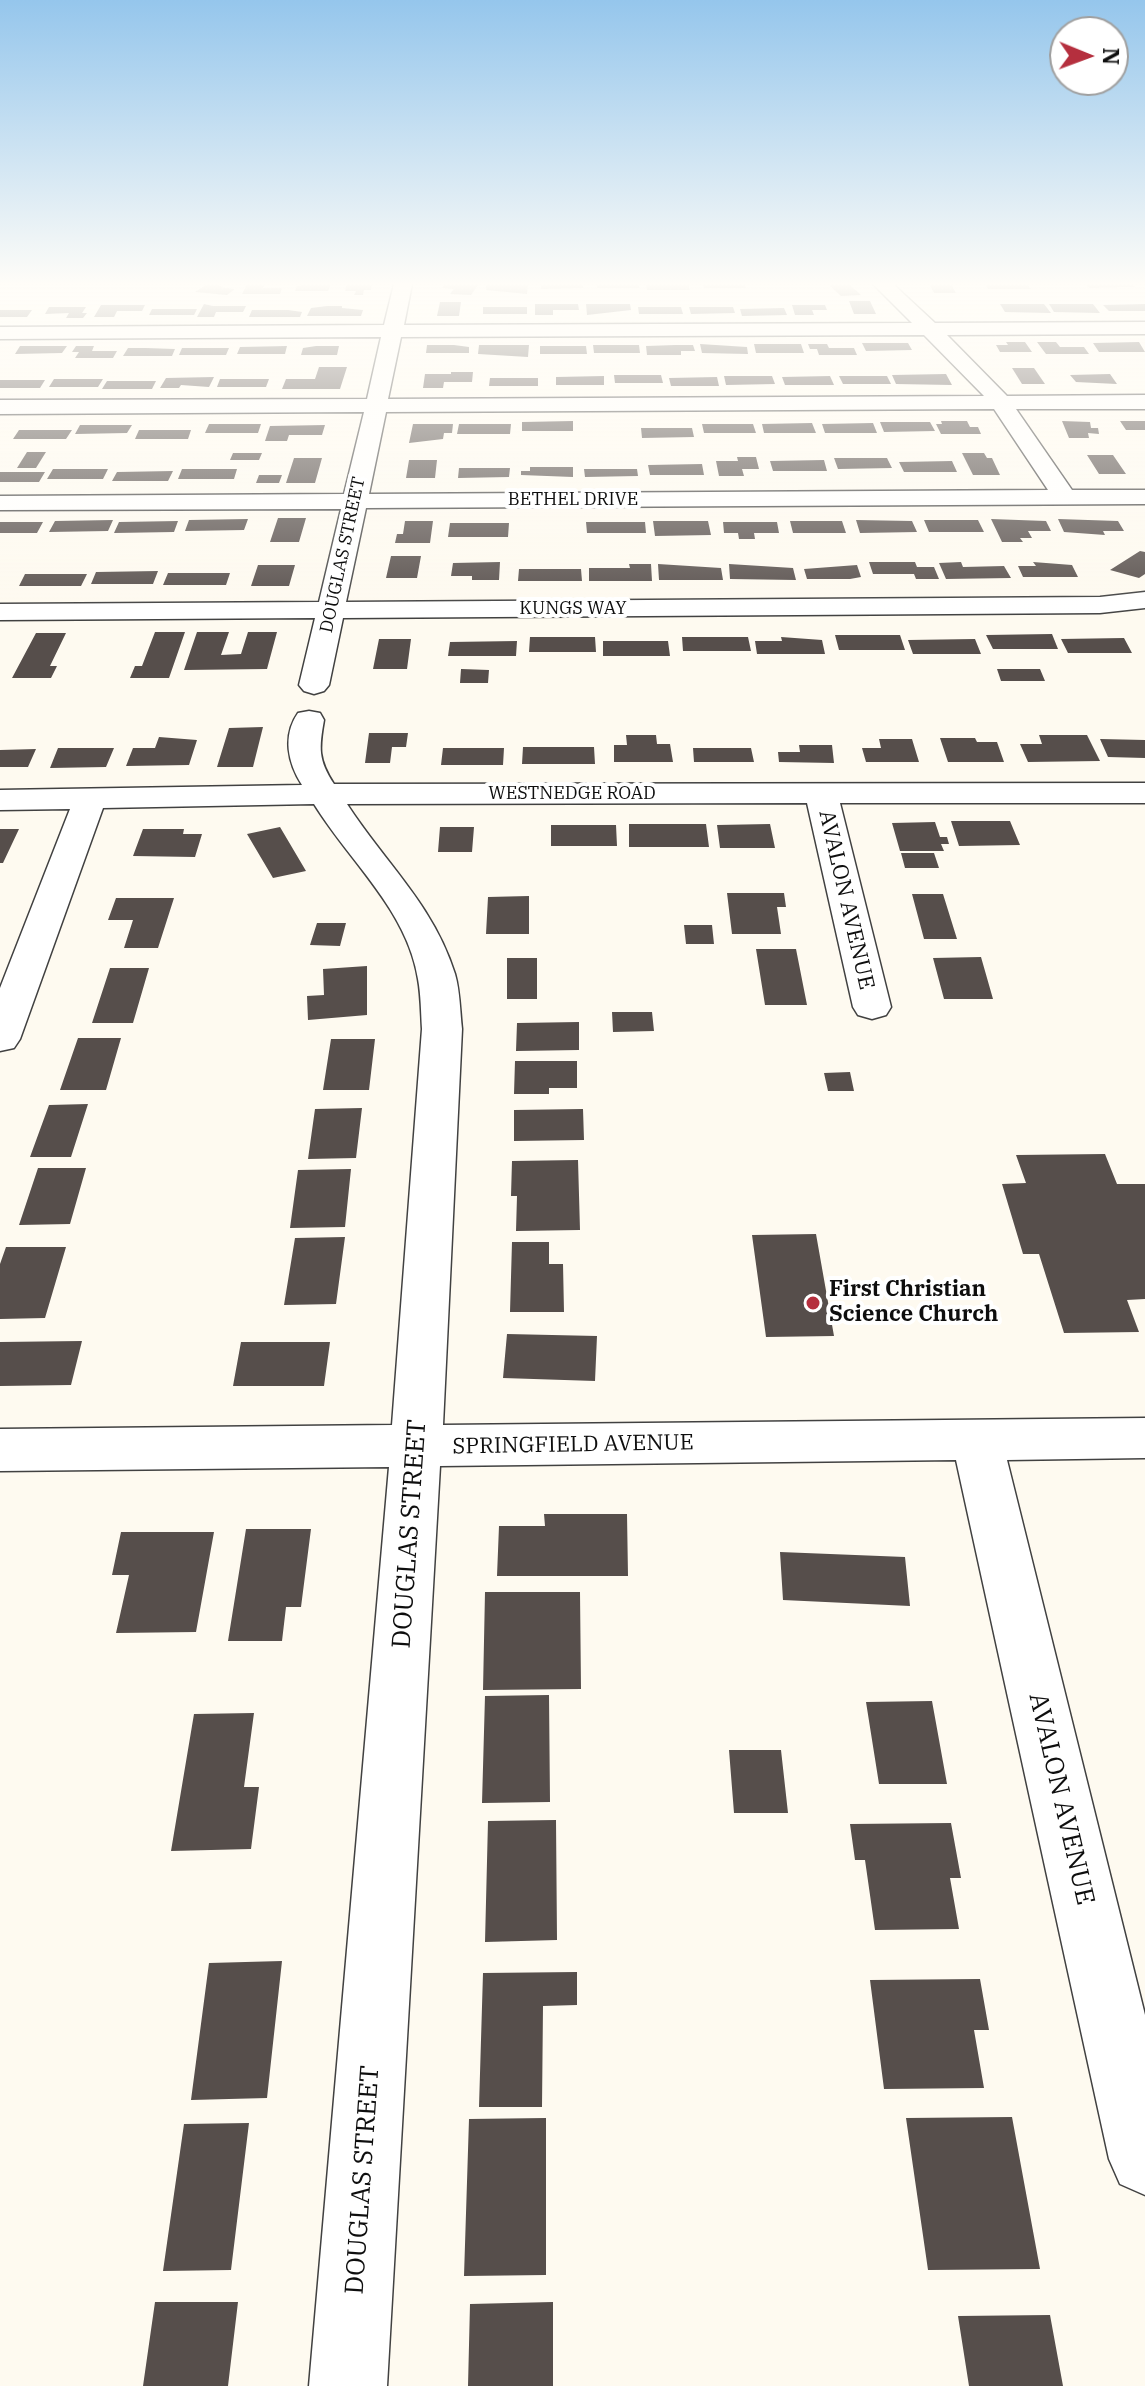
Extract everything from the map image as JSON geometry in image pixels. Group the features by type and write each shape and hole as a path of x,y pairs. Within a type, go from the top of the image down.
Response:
{"street":[{"name":"DOUGLAS STREET","path":"348,2386 416,1446 442,1029 437,977 420,930 393,886 306,766 304,745 311,703 377,395"},
{"path":"994,395 1065,497"},
{"path":"0,407 1145,402"},
{"name":"BETHEL DRIVE","path":"0,503 1145,497"},
{"name":"KUNGS WAY","path":"0,612 1100,605 1145,600"},
{"name":"WESTNEDGE ROAD","path":"0,800 324,794 1145,793"},
{"name":"AVALON AVENUE","path":"821,794 872,1007"},
{"path":"0,1039 90,799"},
{"name":"SPRINGFIELD AVENUE","path":"0,1450 1145,1438"},
{"name":"AVALON AVENUE","path":"977,1440 1145,2159"}],"building":[{"path":"573,421 573,431 522,431 522,422"},
{"path":"941,421 967,421 970,427 978,427 981,434 941,434 936,424 942,424"},
{"path":"1062,421 1090,422 1091,428 1098,428 1099,434 1088,433 1089,438 1069,438"},
{"path":"1120,421 1145,421 1145,430 1126,430"},
{"path":"880,422 930,422 935,431 884,432"},
{"path":"812,423 816,433 764,433 762,424"},
{"path":"873,423 877,433 825,433 822,424"},
{"path":"209,424 261,424 258,433 205,433"},
{"path":"413,424 453,424 452,433 444,433 443,439 409,443"},
{"path":"459,424 511,424 510,434 457,434"},
{"path":"702,424 753,424 756,433 704,433"},
{"path":"80,425 132,425 127,433 75,434"},
{"path":"325,425 322,435 289,435 287,441 265,441 270,426"},
{"path":"641,428 692,428 694,437 642,438"},
{"path":"19,430 72,430 66,439 13,439"},
{"path":"139,430 191,430 188,439 135,439"},
{"path":"27,452 46,452 36,468 17,468"},
{"path":"233,453 262,453 259,460 230,460"},
{"path":"962,453 984,453 987,458 992,458 1000,475 973,475"},
{"path":"1087,455 1113,455 1126,474 1099,474"},
{"path":"737,457 756,457 759,469 742,469 744,476 719,476 716,461 738,461"},
{"path":"294,458 322,458 315,483 286,483"},
{"path":"834,458 887,458 892,468 838,469"},
{"path":"409,460 437,460 435,478 406,478"},
{"path":"824,460 827,471 773,471 770,461"},
{"path":"952,461 957,472 904,472 899,462"},
{"path":"702,464 704,475 650,475 648,465"},
{"path":"530,467 573,467 573,477 521,475 521,471 530,471"},
{"path":"459,468 510,468 509,477 458,478"},
{"path":"53,469 108,469 103,479 47,479"},
{"path":"182,469 237,469 234,479 178,479"},
{"path":"584,469 637,469 638,476 585,477"},
{"path":"173,471 168,481 112,481 117,472"},
{"path":"0,472 45,472 39,482 0,482"},
{"path":"259,475 282,475 279,483 256,483"},
{"path":"278,518 306,518 299,542 270,542"},
{"path":"248,519 244,530 185,531 189,520"},
{"path":"991,519 1046,521 1051,531 1028,531 1032,538 1020,538 1023,542 1002,542"},
{"path":"1058,519 1118,521 1124,531 1103,531 1105,535 1064,532"},
{"path":"113,520 108,531 49,532 55,521"},
{"path":"856,520 912,521 917,532 860,533"},
{"path":"924,520 978,520 984,532 929,532"},
{"path":"178,521 174,532 114,533 119,522"},
{"path":"405,521 433,521 430,543 395,543 397,534 403,534"},
{"path":"653,521 708,521 711,535 655,536"},
{"path":"790,521 842,521 846,533 793,533"},
{"path":"0,522 43,522 37,533 0,533"},
{"path":"586,522 645,522 646,533 587,533"},
{"path":"723,522 777,522 779,533 754,533 755,539 739,539 738,533 724,533"},
{"path":"450,523 509,523 508,537 448,537"},
{"path":"1140,551 1145,552 1145,574 1139,578 1110,570"},
{"path":"391,556 421,556 417,578 386,578"},
{"path":"500,562 499,580 451,576 453,563"},
{"path":"869,562 915,562 917,567 934,567 939,579 916,579 914,574 873,574"},
{"path":"961,562 963,567 1004,566 1011,578 946,579 939,563"},
{"path":"1033,562 1072,565 1078,577 1023,577 1018,566 1036,566"},
{"path":"629,564 651,564 652,581 589,581 589,568 630,568"},
{"path":"658,564 721,568 723,580 659,580"},
{"path":"729,564 793,568 796,580 730,579"},
{"path":"258,565 295,565 289,586 251,586"},
{"path":"857,565 861,577 850,579 807,579 804,569"},
{"path":"519,569 581,569 582,581 518,581"},
{"path":"158,571 153,584 91,584 96,572"},
{"path":"168,573 230,573 226,585 163,585"},
{"path":"25,574 87,574 81,586 19,586"},
{"path":"155,632 185,632 169,678 130,678 135,666 142,666"},
{"path":"197,632 229,632 221,655 241,654 248,632 277,632 267,669 184,670"},
{"path":"36,633 66,633 50,666 57,666 51,678 12,678"},
{"path":"1052,634 1058,649 993,649 986,635"},
{"path":"835,635 900,635 905,650 839,650"},
{"path":"530,637 595,637 596,652 529,652"},
{"path":"682,637 748,637 751,651 683,651"},
{"path":"781,637 822,640 825,654 757,654 755,641 782,641"},
{"path":"1124,638 1132,653 1068,653 1061,639"},
{"path":"379,639 411,639 407,669 373,669"},
{"path":"975,639 981,654 913,654 908,640"},
{"path":"517,641 516,656 448,656 450,642"},
{"path":"603,641 668,641 670,656 603,656"},
{"path":"461,669 489,670 488,683 460,683"},
{"path":"997,669 1040,669 1045,681 1001,681"},
{"path":"263,727 253,767 217,767 229,728"},
{"path":"369,733 408,733 406,747 392,747 390,763 365,763"},
{"path":"626,735 656,735 657,744 670,744 673,762 614,762 614,745 627,745"},
{"path":"1039,735 1087,735 1100,761 1028,762 1020,744 1042,744"},
{"path":"159,737 197,740 189,765 126,766 133,748 155,748"},
{"path":"940,738 975,738 977,742 997,742 1004,762 948,762"},
{"path":"879,739 912,739 919,762 866,762 862,748 881,748"},
{"path":"1100,739 1145,740 1145,758 1108,757"},
{"path":"799,745 832,745 834,763 779,762 778,752 800,752"},
{"path":"523,747 594,747 595,764 522,764"},
{"path":"58,748 114,748 106,767 50,768"},
{"path":"443,748 504,748 503,765 441,765"},
{"path":"693,748 751,748 754,762 694,762"},
{"path":"36,749 28,767 0,767 0,750"},
{"path":"951,821 1010,821 1020,845 959,846"},
{"path":"935,822 940,837 947,837 949,844 941,844 944,851 900,851 892,823"},
{"path":"629,824 706,824 709,847 629,847"},
{"path":"770,824 775,848 720,848 717,825"},
{"path":"551,825 616,825 617,846 551,846"},
{"path":"280,827 306,871 273,878 247,834"},
{"path":"440,827 474,827 472,852 438,852"},
{"path":"0,829 19,829 3,863 0,863"},
{"path":"143,829 184,829 183,834 202,834 195,857 133,856"},
{"path":"901,853 934,853 939,868 905,868"},
{"path":"727,893 784,893 786,907 777,907 781,934 732,934"},
{"path":"912,894 943,894 957,939 924,939"},
{"path":"529,896 529,934 486,934 488,897"},
{"path":"116,898 174,898 158,948 124,948 133,920 108,920"},
{"path":"317,923 346,923 340,946 310,945"},
{"path":"684,925 712,925 714,944 686,944"},
{"path":"756,949 796,949 807,1005 765,1005"},
{"path":"981,957 993,999 944,999 933,958"},
{"path":"507,958 537,958 537,999 507,999"},
{"path":"367,966 367,1015 308,1020 307,996 324,995 323,969"},
{"path":"110,968 149,968 133,1023 92,1023"},
{"path":"612,1012 652,1012 654,1031 613,1032"},
{"path":"579,1022 579,1050 516,1051 517,1023"},
{"path":"78,1038 121,1038 106,1090 60,1090"},
{"path":"331,1039 375,1039 369,1090 323,1090"},
{"path":"515,1061 577,1061 577,1088 549,1088 549,1094 514,1094"},
{"path":"850,1072 854,1091 828,1091 824,1073"},
{"path":"88,1104 71,1157 30,1157 49,1105"},
{"path":"362,1108 356,1158 308,1159 315,1109"},
{"path":"583,1109 584,1140 514,1141 514,1110"},
{"path":"1105,1154 1117,1184 1145,1184 1145,1299 1127,1300 1139,1332 1064,1333 1039,1254 1023,1254 1002,1184 1026,1183 1016,1155"},
{"path":"578,1160 580,1230 516,1231 517,1196 511,1196 512,1161"},
{"path":"38,1168 86,1168 70,1224 19,1225"},
{"path":"351,1169 345,1227 290,1228 298,1170"},
{"path":"816,1234 834,1336 766,1337 752,1235"},
{"path":"345,1237 336,1304 284,1305 295,1238"},
{"path":"512,1242 549,1242 549,1264 563,1264 564,1312 510,1312"},
{"path":"6,1247 66,1247 45,1318 0,1319 0,1264"},
{"path":"507,1334 597,1336 595,1381 503,1378"},
{"path":"82,1341 71,1385 0,1386 0,1342"},
{"path":"241,1342 330,1342 324,1386 233,1386"},
{"path":"544,1514 627,1514 628,1576 497,1576 499,1526 545,1526"},
{"path":"246,1529 311,1529 301,1607 286,1607 282,1641 228,1641"},
{"path":"121,1532 214,1532 196,1632 116,1633 129,1575 112,1575"},
{"path":"780,1552 905,1557 910,1606 783,1600"},
{"path":"485,1592 580,1592 581,1689 483,1690"},
{"path":"549,1695 550,1802 482,1803 485,1696"},
{"path":"932,1701 947,1784 879,1784 866,1702"},
{"path":"254,1713 244,1787 259,1787 251,1849 171,1851 194,1714"},
{"path":"729,1750 781,1750 788,1813 734,1813"},
{"path":"556,1820 557,1940 485,1942 488,1821"},
{"path":"951,1823 961,1878 950,1878 959,1929 875,1930 865,1860 855,1860 850,1824"},
{"path":"282,1961 267,2098 191,2100 209,1963"},
{"path":"577,1972 577,2005 543,2006 542,2107 479,2107 483,1973"},
{"path":"980,1979 989,2030 974,2030 984,2088 884,2089 870,1980"},
{"path":"1012,2117 1040,2269 928,2270 906,2118"},
{"path":"546,2118 546,2275 464,2276 469,2119"},
{"path":"249,2123 231,2270 163,2271 184,2124"},
{"path":"155,2302 238,2302 228,2386 143,2386"},
{"path":"553,2302 553,2386 468,2386 470,2304"},
{"path":"1050,2315 1063,2386 969,2386 958,2316"}],"place":[{"name":"First Christian Science Church","path":"813,1303"}]}
